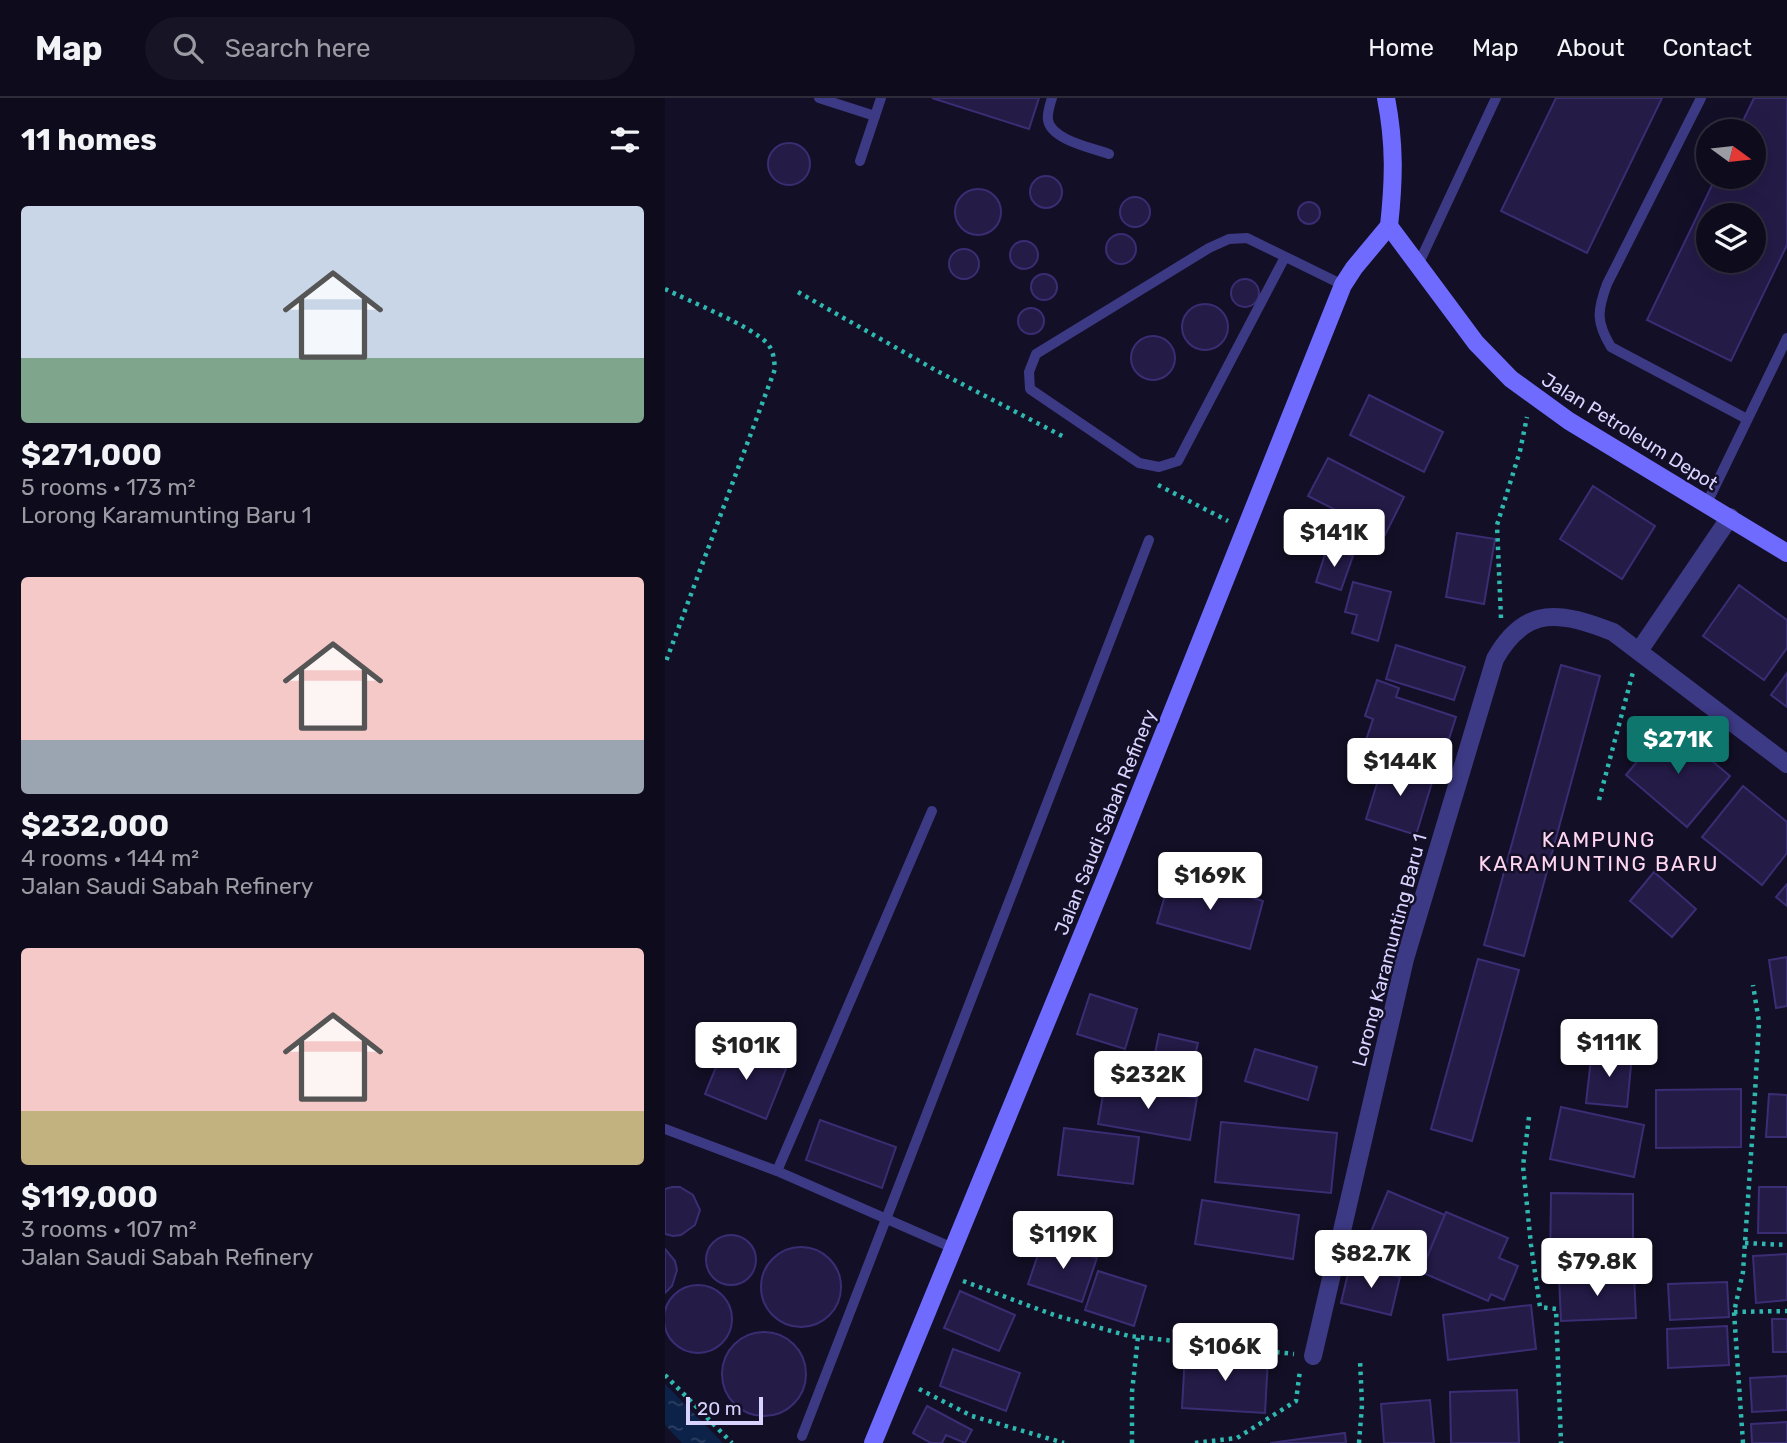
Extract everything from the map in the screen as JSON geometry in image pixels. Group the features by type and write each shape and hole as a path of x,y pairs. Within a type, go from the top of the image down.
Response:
{"street":[{"path":"1386,98 1395,178 1389,226"},
{"name":"Jalan Petroleum Depot","path":"1389,226 1476,343 1531,396 1787,553"},
{"name":"Jalan Saudi Sabah Refinery","path":"873,1443 1113,860 1343,285 1353,268 1389,226"},
{"path":"1639,651 1730,517"},
{"name":"Lorong Karamunting Baru 1","path":"1306,1363 1405,959 1495,659 1504,643 1530,622 1548,617 1563,616 1582,620 1613,632 1787,764"}],"lane":[{"path":"819,98 875,116"},
{"path":"860,161 881,98"},
{"path":"1052,98 1048,120 1052,129 1062,137 1109,154"},
{"path":"1418,265 1496,98"},
{"path":"1701,98 1607,284 1599,307 1601,329 1611,347 1747,419"},
{"path":"1285,257 1178,461 1159,467 1139,463 1031,389 1029,372 1036,354 1209,248 1230,239 1247,239 1285,257 1343,285"},
{"path":"1707,503 1787,338"},
{"path":"802,1436 1149,540"},
{"path":"777,1171 932,811"},
{"path":"665,1129 777,1171 953,1248"}],"path":[{"path":"665,289 752,332 768,344 773,354 775,369 665,664"},
{"path":"798,292 937,371 1072,441"},
{"path":"1504,643 1499,601 1497,525 1520,451 1531,396"},
{"path":"1146,479 1244,529"},
{"path":"1599,800 1639,651"},
{"path":"1743,1443 1734,1312 1743,1272 1759,1022 1753,985"},
{"path":"1529,1116 1523,1166 1540,1307 1556,1309 1561,1443"},
{"path":"1745,1243 1787,1245"},
{"path":"983,1289 1054,1315 1138,1337 1276,1352"},
{"path":"1734,1312 1787,1311"},
{"path":"1132,1443 1132,1392 1138,1337"},
{"path":"1359,1443 1362,1405 1360,1360"},
{"path":"1195,1443 1237,1438 1296,1401 1306,1363"},
{"path":"665,1375 732,1443"},
{"path":"929,1394 972,1416 1064,1443"}],"water":[{"path":"665,1384 723,1443 682,1443 665,1425"}],"building":[{"path":"932,98 1039,98 1029,129"},
{"path":"1556,98 1662,98 1587,253 1501,211"},
{"path":"1754,98 1787,98 1787,245 1731,361 1647,320 1696,218 1696,273 1766,273 1766,203 1703,203 1710,189 1766,189 1766,119 1744,119"},
{"path":"789,143 804,149 810,164 804,179 789,185 774,179 768,164 774,149"},
{"path":"1046,176 1057,181 1062,192 1057,203 1046,208 1035,203 1030,192 1035,181"},
{"path":"978,189 994,196 1001,212 994,228 978,235 962,228 955,212 962,196"},
{"path":"1135,197 1146,201 1150,212 1146,223 1135,227 1124,223 1120,212 1124,201"},
{"path":"1309,202 1317,205 1320,213 1317,221 1309,224 1301,221 1298,213 1301,205"},
{"path":"1121,234 1132,238 1136,249 1132,260 1121,264 1110,260 1106,249 1110,238"},
{"path":"1024,241 1034,245 1038,255 1034,265 1024,269 1014,265 1010,255 1014,245"},
{"path":"964,249 975,253 979,264 975,275 964,279 953,275 949,264 953,253"},
{"path":"1044,274 1053,278 1057,287 1053,296 1044,300 1035,296 1031,287 1035,278"},
{"path":"1245,279 1255,283 1259,293 1255,303 1245,307 1235,303 1231,293 1235,283"},
{"path":"1205,304 1222,310 1228,327 1222,344 1205,350 1188,344 1182,327 1188,310"},
{"path":"1031,308 1040,312 1044,321 1040,330 1031,334 1022,330 1018,321 1022,312"},
{"path":"1153,336 1162,337 1169,342 1174,349 1174,367 1169,374 1162,379 1153,380 1144,379 1137,374 1132,367 1131,358 1132,349 1137,342 1144,337"},
{"path":"1369,395 1443,432 1424,472 1350,435"},
{"path":"1328,458 1404,497 1385,535 1308,496"},
{"path":"1593,486 1655,526 1622,579 1560,539"},
{"path":"1457,533 1495,539 1484,604 1446,597"},
{"path":"1327,548 1353,556 1341,590 1316,582"},
{"path":"1353,582 1391,592 1378,641 1352,633 1357,615 1345,612"},
{"path":"1739,585 1787,620 1787,648 1764,680 1703,636"},
{"path":"1396,645 1465,667 1454,700 1386,679"},
{"path":"1561,665 1600,676 1524,956 1484,945"},
{"path":"1787,673 1787,707 1771,695"},
{"path":"1377,680 1399,688 1396,697 1456,717 1441,764 1366,740 1373,719 1365,716"},
{"path":"1668,724 1730,776 1687,827 1626,775"},
{"path":"1384,761 1434,776 1416,835 1366,819"},
{"path":"1743,786 1787,822 1787,853 1762,885 1702,837"},
{"path":"1654,872 1696,909 1672,937 1630,901"},
{"path":"1171,875 1263,901 1250,949 1157,923"},
{"path":"1787,884 1787,906 1776,897"},
{"path":"1787,957 1787,1006 1776,1008 1769,960"},
{"path":"1478,959 1519,970 1472,1141 1431,1129"},
{"path":"1090,994 1137,1009 1125,1049 1077,1034"},
{"path":"1159,1034 1198,1043 1191,1072 1153,1063"},
{"path":"725,1045 786,1069 766,1119 705,1094"},
{"path":"1255,1049 1317,1067 1308,1100 1245,1081"},
{"path":"1592,1050 1632,1055 1627,1107 1586,1103"},
{"path":"1105,1083 1197,1098 1190,1140 1098,1124"},
{"path":"1741,1089 1741,1147 1656,1148 1656,1090"},
{"path":"1769,1094 1787,1095 1787,1137 1766,1137"},
{"path":"1561,1107 1644,1125 1634,1177 1550,1159"},
{"path":"820,1120 896,1147 882,1188 806,1160"},
{"path":"1221,1122 1337,1133 1331,1193 1215,1182"},
{"path":"1064,1128 1139,1137 1133,1184 1058,1175"},
{"path":"680,1187 693,1195 700,1210 695,1225 681,1235 673,1236 665,1234 665,1189"},
{"path":"1759,1187 1787,1187 1787,1233 1758,1233"},
{"path":"1388,1191 1445,1215 1423,1266 1367,1241"},
{"path":"1551,1193 1633,1194 1633,1266 1550,1266"},
{"path":"1202,1200 1299,1215 1293,1259 1195,1244"},
{"path":"1446,1212 1508,1238 1499,1258 1518,1266 1504,1300 1491,1294 1488,1301 1421,1272"},
{"path":"721,1236 741,1236 755,1250 755,1270 741,1284 721,1284 707,1270 707,1250"},
{"path":"1043,1240 1097,1258 1082,1302 1028,1284"},
{"path":"801,1247 816,1250 829,1259 838,1272 841,1287 838,1302 829,1315 816,1324 801,1327 786,1324 773,1315 764,1302 761,1287 764,1272 773,1259 786,1250"},
{"path":"665,1249 675,1261 677,1270 672,1286 665,1293"},
{"path":"1787,1254 1787,1300 1756,1303 1753,1256"},
{"path":"1350,1265 1400,1277 1391,1315 1341,1303"},
{"path":"1098,1271 1146,1286 1134,1326 1085,1310"},
{"path":"1634,1274 1636,1318 1561,1321 1559,1277"},
{"path":"1727,1282 1729,1317 1670,1320 1668,1284"},
{"path":"691,1286 705,1286 717,1291 726,1300 731,1312 731,1326 726,1338 717,1347 705,1352 691,1352 679,1347 670,1338 665,1326 665,1312 670,1300 679,1291"},
{"path":"960,1291 1015,1315 999,1351 944,1328"},
{"path":"1531,1305 1536,1349 1448,1360 1443,1315"},
{"path":"1772,1319 1787,1319 1787,1352 1773,1352"},
{"path":"1727,1326 1729,1365 1668,1368 1667,1329"},
{"path":"764,1332 787,1339 799,1351 806,1374 799,1397 787,1409 764,1416 741,1409 729,1397 722,1374 729,1351 741,1339"},
{"path":"953,1349 1020,1373 1006,1411 940,1386"},
{"path":"1185,1353 1268,1358 1265,1413 1182,1408"},
{"path":"1787,1376 1787,1410 1752,1412 1750,1378"},
{"path":"1517,1390 1519,1443 1451,1443 1450,1392"},
{"path":"1430,1400 1434,1443 1384,1443 1381,1404"},
{"path":"927,1406 972,1430 965,1443 946,1435 942,1443 931,1443 913,1433"},
{"path":"1787,1422 1787,1443 1752,1443 1751,1424"},
{"path":"1345,1433 1346,1443 1270,1443"}],"district":[{"name":"KAMPUNG KARAMUNTING BARU","path":"1599,852"}]}
